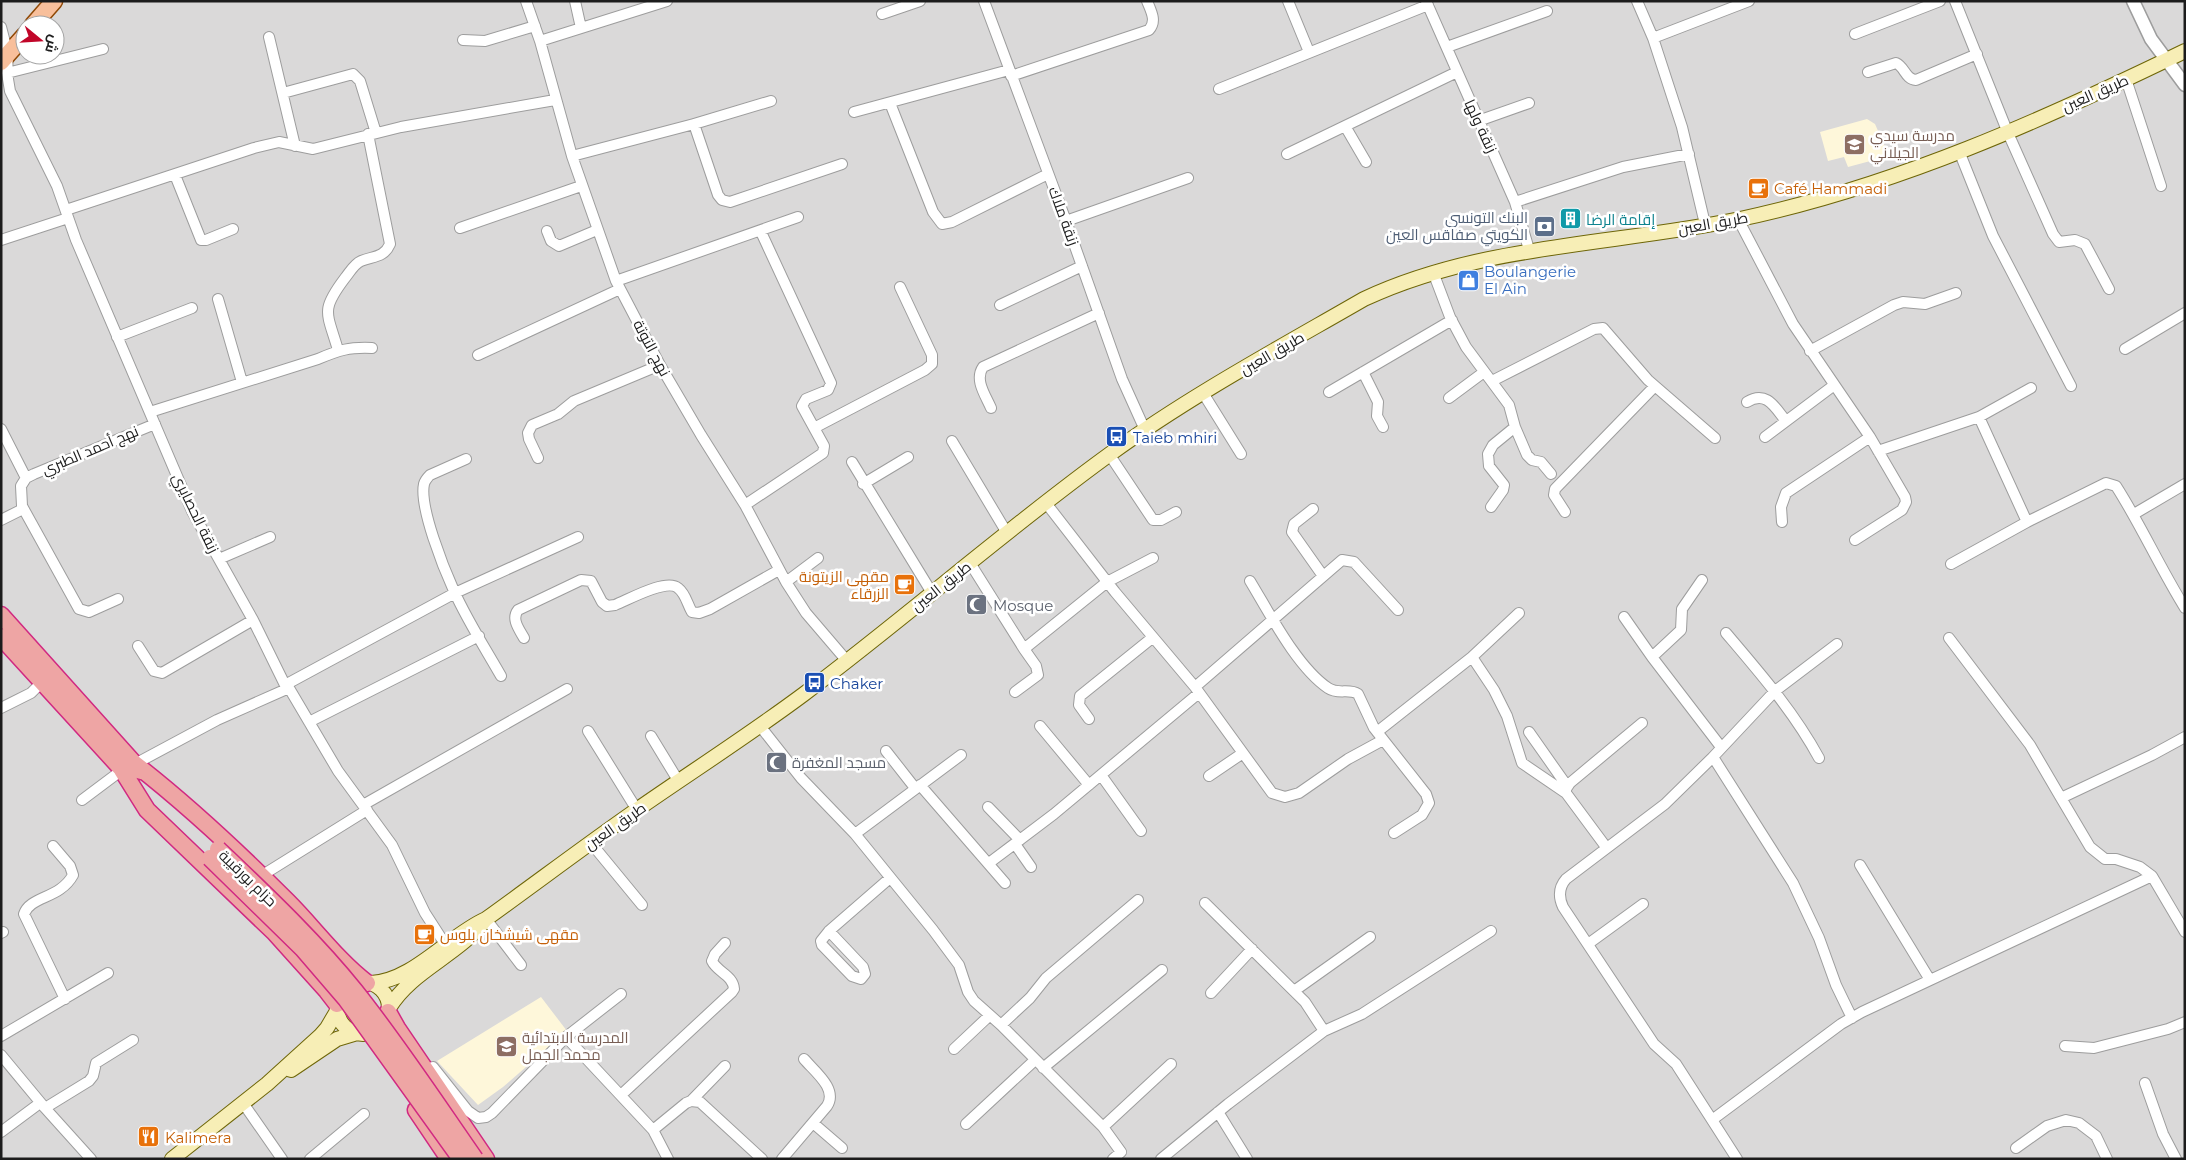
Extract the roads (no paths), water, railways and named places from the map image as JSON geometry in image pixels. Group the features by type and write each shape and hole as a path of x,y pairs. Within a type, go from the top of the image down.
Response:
{"highway":[{"name":"حزام بورقيبة","path":"1,615 128,767"},
{"name":"حزام بورقيبة","path":"1,636 42,682 214,854 303,949 346,999 461,1159"},
{"path":"128,767 180,800 261,876 319,934 353,972 369,983"},
{"path":"128,767 148,810 274,932 327,991 337,1007"},
{"name":"حزام بورقيبة","path":"214,854 312,941 354,990 388,1034 475,1159"},
{"path":"389,1010 397,1028 486,1159"},
{"path":"358,1034 369,1043 449,1159"}],"main road":[{"path":"42,15 54,1"},
{"path":"5,63 15,49"},
{"name":"طريق العين","path":"369,983 391,980 404,974 469,927 486,919 636,810 760,726 847,661 1109,454 1203,393 1364,299 1433,272 1530,253 1738,219 1856,189 2008,133 2185,50"},
{"name":"طريق العين","path":"389,1010 402,989 474,935 486,919"},
{"path":"172,1159 267,1084 320,1036 337,1007 340,996 345,988 353,984 369,983 384,993 389,1010 384,1024 378,1030 336,1039 267,1084"},
{"path":"337,1007 340,1022 346,1028 358,1034"}],"street":[{"name":"نهج التوتة","path":"526,1 540,41 555,100 581,186 618,285 660,365 745,505 786,582 806,613 847,661"},
{"path":"575,1 581,28"},
{"path":"540,41 667,1"},
{"path":"882,14 920,1"},
{"name":"زنقة ملاك","path":"984,1 1066,221 1122,379 1145,430"},
{"path":"854,112 1010,73 1150,30 1153,26 1153,19 1147,1"},
{"path":"1288,1 1309,52"},
{"path":"1637,1 1652,38 1682,127 1705,224"},
{"path":"1652,38 1749,1"},
{"path":"1855,34 1940,1"},
{"path":"1955,1 2008,133 2053,234 2059,242 2075,240 2085,244 2109,289"},
{"path":"2133,1 2145,28 2165,60 2177,72 2185,85"},
{"path":"1219,89 1427,3"},
{"name":"زنقة ولها","path":"1427,3 1515,202 1530,253"},
{"path":"1447,46 1547,12"},
{"path":"463,40 485,41 535,26"},
{"name":"زنقة الحصايري","path":"1,27 10,91 57,186 117,337 192,511 253,620 287,687 338,771 392,845 424,913 445,944"},
{"path":"269,37 295,146"},
{"path":"5,63 103,49"},
{"path":"1868,72 1896,63 1900,65 1909,78 1916,80 1977,54"},
{"path":"1287,154 1457,72"},
{"path":"283,93 353,74 360,81 372,134 390,244 388,249 380,256 362,261 356,265 331,298 327,312 338,350"},
{"path":"2126,79 2162,186"},
{"path":"1,240 175,175 275,142 313,149 413,124 555,100"},
{"path":"572,156 694,124 771,101"},
{"path":"890,103 933,212 942,224 952,222 1048,174"},
{"path":"1478,121 1529,103"},
{"path":"694,124 718,195 725,202 734,201 842,164"},
{"path":"1345,126 1366,162"},
{"path":"1959,151 1993,236 2071,386"},
{"path":"1515,202 1623,167 1689,154"},
{"path":"175,175 201,240 233,229"},
{"path":"1066,221 1188,178"},
{"path":"460,228 581,186"},
{"path":"478,354 618,285 798,217"},
{"path":"1738,219 1788,317 1833,386 1870,437 1905,497 1906,502 1902,510 1855,540"},
{"path":"547,231 551,241 559,246 597,230"},
{"path":"745,505 823,453 824,446 804,413 803,404 806,399 828,390 831,383 761,232"},
{"path":"1000,305 1082,266"},
{"path":"1433,272 1452,320 1466,347 1509,406 1514,427 1529,458 1541,462 1550,474"},
{"path":"814,428 925,370 932,364 932,355 900,288"},
{"path":"1810,350 1894,305 1903,302 1925,304 1956,292"},
{"path":"218,299 242,382"},
{"path":"117,337 192,308"},
{"path":"991,408 979,380 982,367 1099,313"},
{"path":"2124,349 2185,313"},
{"path":"1329,392 1452,320"},
{"path":"1492,381 1600,328 1605,330 1620,350 1654,387 1715,438"},
{"path":"150,412 318,359 338,350 351,347 372,348"},
{"path":"538,458 529,439 528,433 532,425 558,414 574,401 660,365"},
{"path":"1363,372 1378,402 1378,416 1383,426"},
{"path":"1449,398 1484,372"},
{"path":"1765,437 1785,420 1833,386"},
{"path":"1565,512 1554,495 1555,489 1654,387"},
{"path":"1878,451 1979,418 2031,388"},
{"path":"1203,393 1241,454"},
{"path":"1748,402 1756,397 1767,399 1785,420"},
{"path":"1979,418 2027,522"},
{"name":"نهج أحمد الطبري","path":"118,599 89,612 79,608 23,509 20,496 22,486 26,478 155,424"},
{"path":"1491,507 1503,490 1504,484 1489,466 1488,454 1493,445 1514,427"},
{"name":"نهج أحمد الطبري","path":"1,429 26,478"},
{"path":"1782,522 1781,507 1786,493 1870,437"},
{"path":"952,441 1007,533"},
{"path":"1109,454 1153,520 1161,520 1176,512"},
{"path":"864,484 908,458"},
{"path":"466,459 430,475 424,484 425,502 430,524 454,593 501,676"},
{"path":"852,462 932,593"},
{"path":"1951,564 2027,522 2106,483 2116,486 2134,514 2166,577 2185,608"},
{"path":"2134,514 2185,484"},
{"path":"1046,503 1152,638 1197,690 1272,793 1285,797 1299,793 1380,736 1472,657 1519,613"},
{"path":"1,520 23,509"},
{"path":"1313,510 1294,524 1292,532 1324,576"},
{"path":"219,559 270,537"},
{"path":"82,800 128,767 217,720 287,687 454,593 578,537"},
{"path":"786,582 818,558"},
{"path":"1024,649 1107,582 1153,558"},
{"path":"989,863 1101,775 1342,560 1351,560 1358,566 1398,610"},
{"path":"970,562 1036,666 1038,675 1015,692"},
{"path":"524,638 515,622 518,610 581,580 591,581 602,602 607,606 615,605 665,585 675,586 684,594 692,612 699,613 710,609 779,570"},
{"path":"1652,657 1680,630 1682,610 1702,580"},
{"path":"1250,581 1290,647 1323,684 1334,691 1358,694 1380,736 1426,794 1429,803 1422,815 1394,833"},
{"path":"1624,617 1721,747"},
{"path":"138,646 154,671 162,673 253,620"},
{"path":"1726,633 1775,691 1808,737 1819,758"},
{"path":"309,722 479,636"},
{"path":"1089,719 1079,705 1080,696 1152,638"},
{"path":"1949,638 2030,745 2090,847 2105,859 2116,859 2140,867 2152,876 2185,932"},
{"path":"1737,1159 1676,1064 1654,1044 1563,907 1560,889 1566,878 1665,804 1713,757 1775,691 1837,644"},
{"path":"1472,657 1494,690 1508,716 1522,763 1566,790"},
{"path":"1,708 31,693 42,682"},
{"path":"261,876 365,807 567,689"},
{"path":"1566,790 1642,723"},
{"path":"760,726 801,778 855,834 959,965 971,997 1103,1127 1120,1156"},
{"path":"1040,726 1089,785"},
{"path":"588,732 636,810"},
{"path":"1529,732 1566,790 1606,847"},
{"path":"651,736 679,782"},
{"path":"2061,798 2152,755 2185,737"},
{"path":"886,751 989,863 1005,883"},
{"path":"1209,776 1243,753"},
{"path":"855,834 961,755"},
{"path":"1713,757 1793,884 1819,938 1836,985 1852,1018"},
{"path":"1101,775 1142,832"},
{"path":"988,807 1018,842 1032,867"},
{"path":"591,843 642,904"},
{"path":"53,846 70,866 73,875 59,891 31,904 24,914 65,998"},
{"path":"1860,865 1930,980"},
{"path":"1712,1120 1841,1024 2152,876"},
{"path":"829,931 863,967 865,974 861,979 852,976 822,946 821,939 829,931 890,878"},
{"path":"1001,1025 1030,998 1046,978 1138,900"},
{"path":"1205,903 1305,1002 1324,1031"},
{"path":"1588,944 1643,904"},
{"path":"486,919 521,965"},
{"path":"1161,1159 1218,1112 1324,1031 1362,1014 1491,931"},
{"path":"1294,991 1370,937"},
{"path":"621,1095 732,992 734,989 733,982 715,966 712,960 725,943"},
{"path":"1211,993 1252,949"},
{"path":"1043,1068 1162,970"},
{"path":"1,1036 108,973"},
{"path":"425,1070 433,1068 438,1071 468,1111 474,1116 482,1118 492,1113 566,1037 621,994"},
{"path":"954,1049 990,1016"},
{"path":"2065,1046 2094,1048 2168,1029 2185,1022"},
{"path":"566,1037 653,1130 668,1159"},
{"path":"1,1132 42,1105 89,1081 93,1076 96,1063 132,1040"},
{"path":"782,1159 830,1102 831,1093 804,1059"},
{"path":"3,1060 91,1159"},
{"path":"966,1124 1036,1060"},
{"path":"1103,1127 1171,1064"},
{"path":"653,1130 691,1101 725,1066"},
{"path":"2145,1083 2163,1134 2176,1159"},
{"path":"691,1101 700,1102 762,1159"},
{"path":"243,1103 282,1159"},
{"path":"1218,1112 1247,1159"},
{"path":"310,1159 364,1114"},
{"path":"2016,1148 2047,1126 2066,1120 2079,1123 2096,1136 2107,1159"},
{"path":"813,1123 842,1148"}],"place":[{"name":"مدرسة سيدي الجيلاني","path":"1854,144"},
{"name":"Café Hammadi","path":"1758,188"},
{"name":"إقامة الرضا","path":"1570,219"},
{"name":"البنك التونسي الكويتي صفاقس العين","path":"1544,226"},
{"name":"Boulangerie El Ain","path":"1468,280"},
{"name":"Taieb mhiri","path":"1117,437"},
{"name":"مقهى الزيتونة الزرقاء","path":"905,585"},
{"name":"Mosque","path":"977,605"},
{"name":"Chaker","path":"814,683"},
{"name":"مسجد المغفرة","path":"776,762"},
{"name":"مقهى شيشخان بلوس","path":"424,934"},
{"name":"المدرسة الابتدائية محمد الجمل","path":"506,1046"},
{"name":"Kalimera","path":"149,1137"}]}
